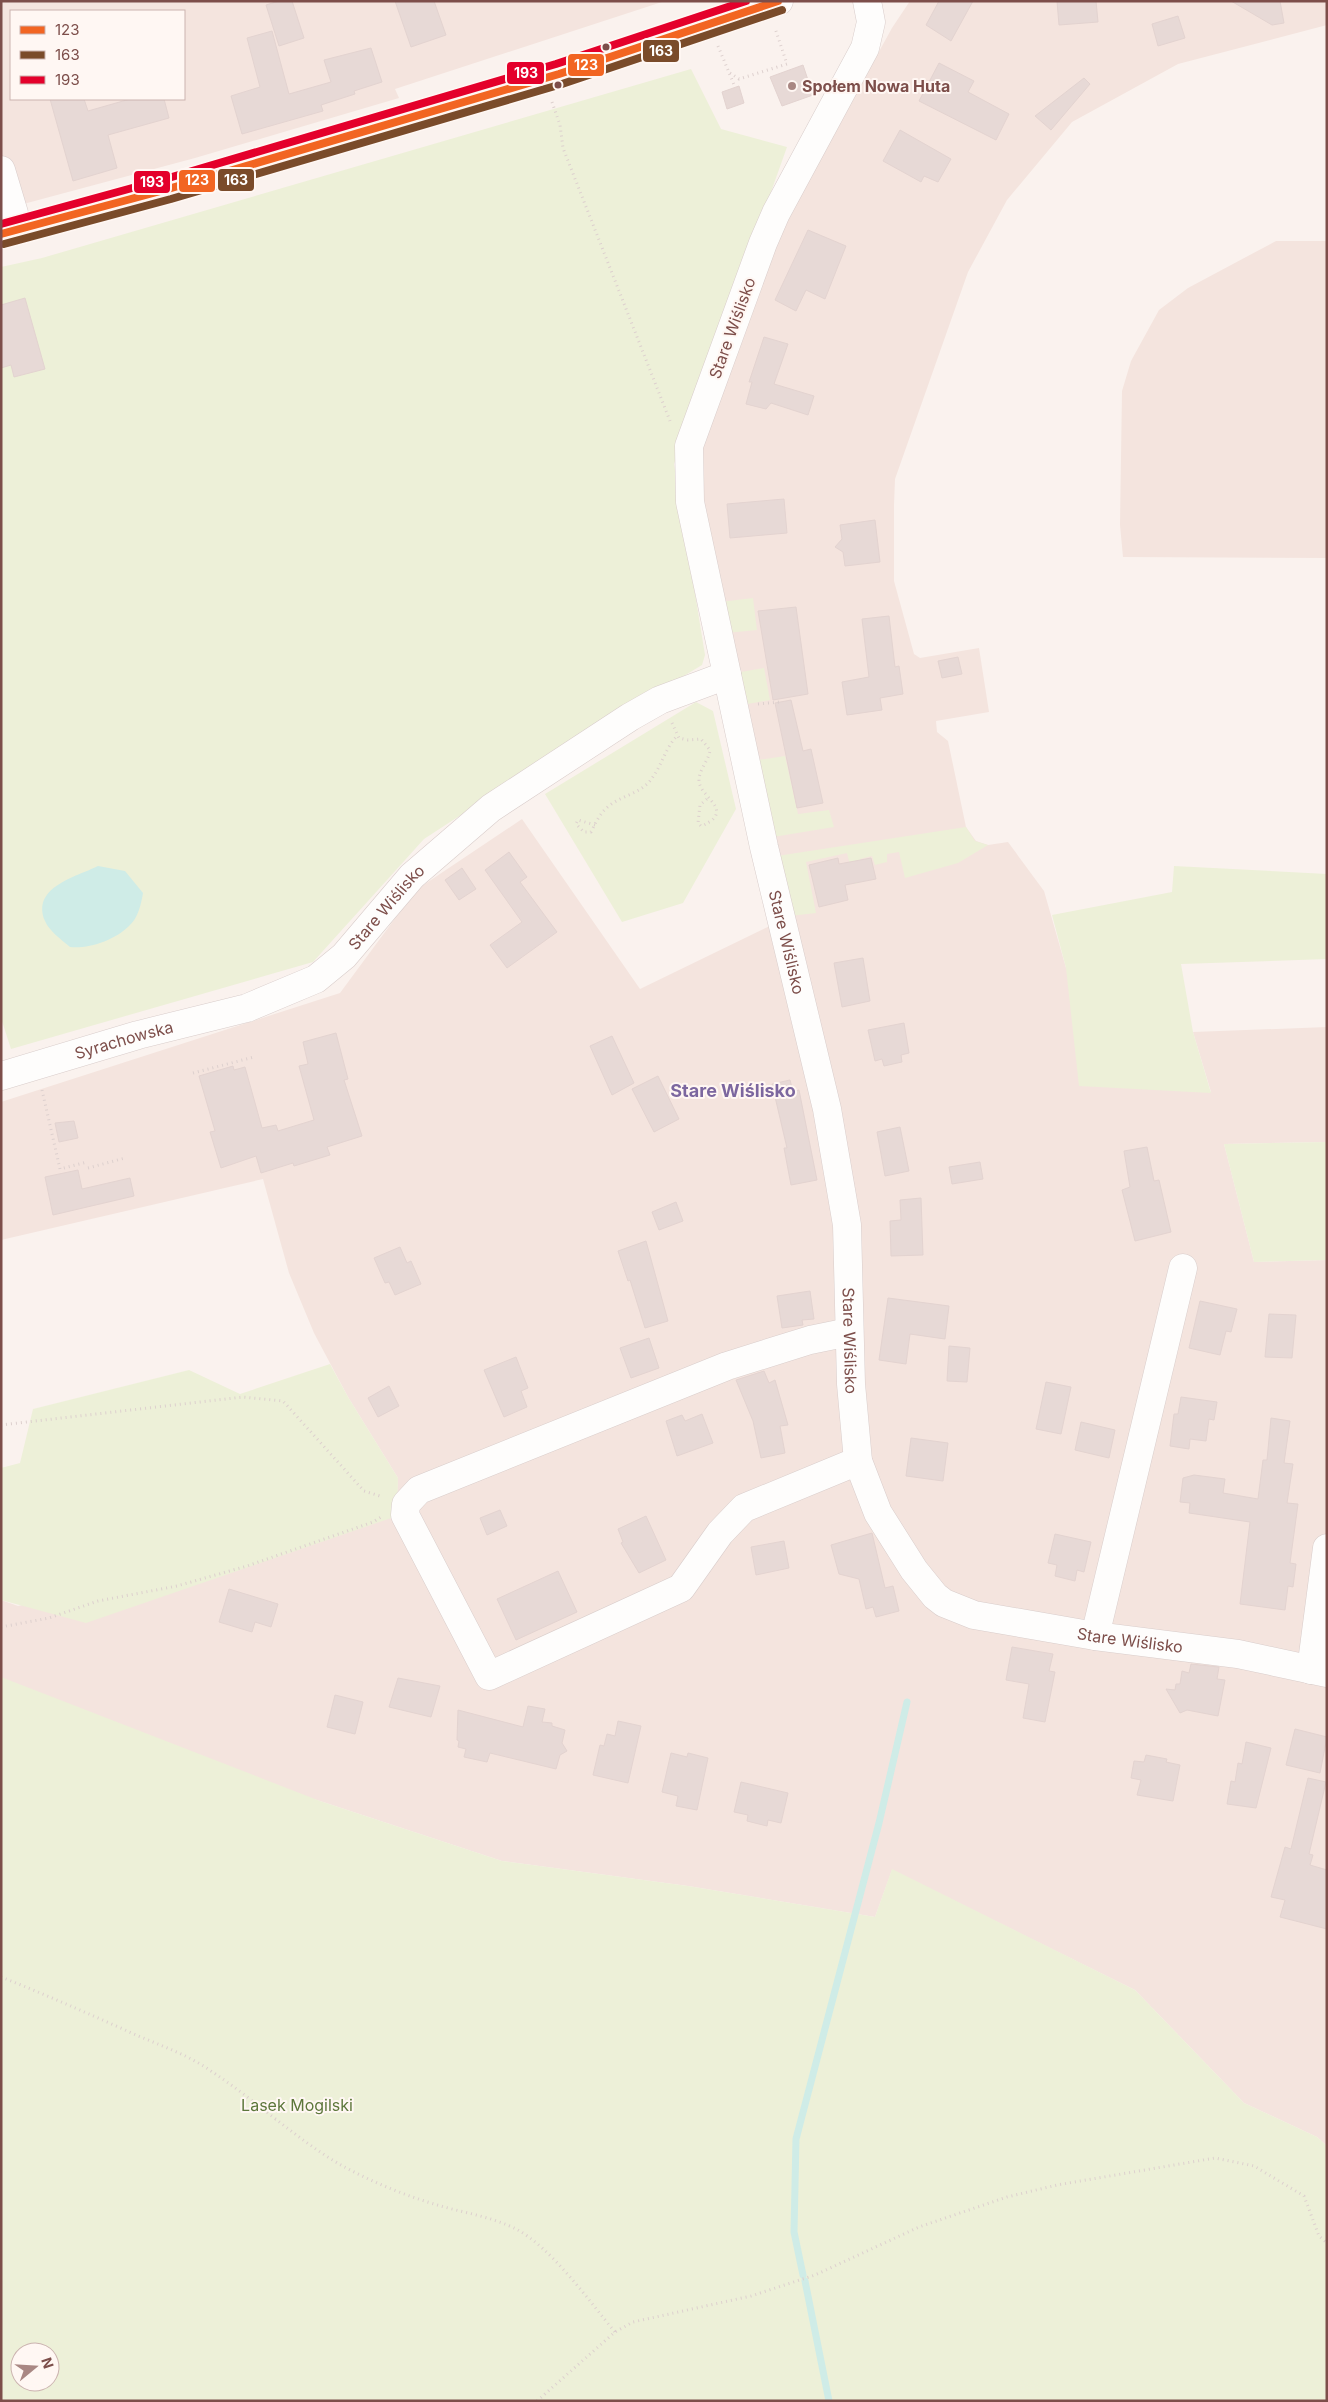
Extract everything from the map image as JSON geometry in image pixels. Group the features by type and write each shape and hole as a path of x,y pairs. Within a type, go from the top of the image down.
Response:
{"street":[{"name":"Stare Wiślisko","path":"867,1 871,22 866,48 776,213 763,243 689,446 690,502 764,847 828,1109 847,1225 852,1405 858,1461 878,1513 914,1570 935,1596 944,1603 974,1615 1095,1636 1238,1654 1319,1671"},
{"path":"1,170 10,232 158,192 559,74 764,8"},
{"name":"Stare Wiślisko","path":"247,1008 316,979 330,969 344,956 412,876 491,808 630,717 660,700 727,675"},
{"name":"Syrachowska","path":"1,1076 138,1034 247,1008"},
{"path":"1095,1636 1183,1268"},
{"path":"850,1332 810,1340 727,1366 419,1490 407,1501 405,1515 489,1676 681,1588 720,1532 744,1508 858,1461"},
{"path":"1319,1671 1327,1548"}],"path":[{"path":"730,73 739,79 787,64 764,8"},
{"path":"717,43 735,88"},
{"path":"550,96 560,125 563,148 680,444 689,446"},
{"path":"660,700 678,735 688,740 701,738 710,750 699,779 700,788 714,802 718,811 716,816 701,826 698,823 700,805 708,798"},
{"path":"595,824 578,820 576,824 584,832 591,832 608,806 635,793 648,783 660,766 668,745 678,735"},
{"path":"193,1073 254,1057"},
{"path":"43,1094 60,1169 87,1162"},
{"path":"88,1168 125,1158"},
{"path":"1,1425 243,1397 283,1401 364,1491 407,1501"},
{"path":"1,1627 49,1618 98,1601 177,1586 247,1566 372,1522 407,1501"},
{"path":"1,1977 71,2004 123,2030 183,2054 211,2070 311,2146 340,2165 374,2182 447,2208 495,2219 518,2230 558,2264 615,2332"},
{"path":"537,2401 615,2332 633,2322 750,2296 814,2275 919,2227 1007,2197 1057,2185 1215,2158 1254,2166 1304,2196 1319,2236 1327,2243"}],"shaded area":[{"path":"1,1 665,1 395,89 399,98 195,158 1,210"},
{"path":"910,1 1327,1 1327,25 1178,64 1072,122 1007,200 968,272 895,479 894,581 914,654 920,658 979,648 989,712 936,721 937,732 948,741 966,827 976,841 988,845 1008,842 1044,891 1066,968 1211,1092 1193,1032 1327,1027 1327,1142 1224,1144 1254,1262 1327,1260 1327,2146 1317,2137 1244,2103 1135,1990 892,1870 875,1917 688,1886 502,1861 320,1801 1,1707 1,1600 18,1606 396,1516 398,1478 348,1397 314,1333 289,1273 263,1179 1,1240 1,1102 340,993 416,890 522,819 640,989 790,916 700,497 700,456 769,251 892,28"},
{"path":"1276,241 1327,241 1327,558 1123,557 1120,525 1122,391 1131,361 1159,310 1188,288"}],"green space":[{"path":"691,69 721,129 787,147 674,464 705,655 702,665 556,753 424,839 313,962 11,1049 1,1018 1,267 42,258"},
{"path":"753,598 757,630 726,633 720,602"},
{"path":"764,668 770,700 742,705 735,673"},
{"path":"696,702 713,711 736,809 683,903 622,922 545,794"},
{"path":"785,756 798,814 829,810 834,827 773,837 758,760"},
{"path":"966,827 975,841 988,845 958,863 905,878 899,852 887,854 887,862 875,865 872,856 860,859 863,881 855,884 847,853 806,862 816,913 790,916 777,856"},
{"path":"1174,866 1327,874 1327,959 1181,964 1193,1032 1211,1093 1079,1086 1066,968 1052,915 1172,892"},
{"path":"1327,1142 1327,1260 1254,1262 1224,1144"},
{"path":"330,1364 398,1478 397,1516 86,1623 1,1600 1,1468 20,1463 33,1409 189,1370 240,1394"},
{"name":"Lasek Mogilski","path":"1,1677 320,1801 502,1861 688,1886 875,1917 892,1869 1135,1990 1244,2103 1317,2137 1327,2146 1327,2401 1,2401"}],"water":[{"path":"98,866 125,871 143,893 139,911 132,923 117,935 101,943 85,947 70,947 47,925 42,909 44,900 58,885"}],"building":[{"path":"279,1 292,1 304,38 279,46 266,5"},
{"path":"395,1 434,1 446,35 411,47"},
{"path":"939,1 973,1 951,41 926,25"},
{"path":"1057,1 1096,1 1098,22 1059,25"},
{"path":"1231,1 1280,1 1284,23 1272,25"},
{"path":"1178,16 1185,38 1158,46 1152,24"},
{"path":"272,31 289,94 331,82 324,60 371,48 382,82 354,91 355,94 321,105 323,111 242,134 231,96 260,87 247,38"},
{"path":"939,63 974,81 968,92 1009,114 996,140 919,101"},
{"name":"Społem Nowa Huta","path":"803,65 813,95 782,106 770,77"},
{"path":"1084,78 1090,84 1051,130 1035,116"},
{"path":"739,86 744,103 727,109 722,92"},
{"path":"50,100 84,100 88,111 126,100 164,100 169,118 108,135 117,168 73,181"},
{"path":"900,130 951,159 938,182 924,176 921,182 883,161"},
{"path":"808,230 846,246 825,299 806,290 796,311 775,300"},
{"path":"25,298 45,369 14,377 11,365 1,368 1,305"},
{"path":"764,337 788,344 774,384 814,396 808,415 771,403 766,409 746,404 752,382 749,382"},
{"path":"784,499 787,533 730,538 727,504"},
{"path":"875,520 880,562 845,566 843,552 835,547 842,539 840,525"},
{"path":"796,607 808,694 773,700 758,611"},
{"path":"889,616 895,667 899,666 903,694 880,698 882,710 847,715 842,682 869,677 862,619"},
{"path":"958,657 962,674 942,678 938,661"},
{"path":"791,700 803,751 811,749 823,803 797,808 775,703"},
{"path":"509,852 527,877 520,882 557,932 507,968 490,945 522,922 485,870"},
{"path":"838,858 839,864 871,858 876,879 845,885 848,900 819,907 809,865"},
{"path":"462,868 476,889 459,900 445,880"},
{"path":"863,958 870,1001 842,1007 834,963"},
{"path":"904,1023 909,1053 901,1055 902,1062 884,1066 882,1059 875,1061 868,1030"},
{"path":"336,1033 348,1079 344,1080 362,1136 327,1147 330,1155 294,1166 293,1163 261,1173 256,1156 221,1168 210,1132 215,1131 199,1076 233,1066 234,1070 245,1067 262,1128 276,1125 278,1131 314,1120 299,1066 308,1064 303,1042"},
{"path":"612,1036 634,1083 612,1095 590,1046"},
{"path":"658,1076 679,1119 654,1132 632,1089"},
{"path":"790,1080 793,1092 799,1090 817,1180 791,1185 784,1148 787,1148 772,1084"},
{"path":"74,1121 78,1138 59,1142 55,1123"},
{"path":"900,1127 909,1171 885,1176 877,1132"},
{"path":"1147,1147 1154,1181 1159,1180 1171,1232 1135,1241 1122,1190 1130,1187 1124,1151"},
{"path":"980,1162 983,1179 952,1184 949,1167"},
{"path":"78,1170 82,1189 130,1178 134,1196 53,1215 45,1177"},
{"path":"921,1198 923,1255 891,1256 890,1221 901,1220 900,1200"},
{"path":"676,1202 683,1221 659,1230 652,1212"},
{"path":"646,1241 668,1321 645,1328 630,1280 628,1281 618,1251"},
{"path":"400,1247 407,1263 411,1261 421,1284 395,1295 389,1282 385,1283 374,1258"},
{"path":"810,1291 814,1319 802,1320 803,1325 782,1328 777,1296"},
{"path":"888,1298 949,1306 945,1339 910,1334 906,1364 879,1360"},
{"path":"1200,1301 1237,1309 1231,1332 1226,1331 1220,1355 1189,1348"},
{"path":"1269,1314 1296,1315 1292,1358 1265,1357"},
{"path":"649,1338 659,1368 631,1378 620,1348"},
{"path":"949,1346 970,1348 967,1382 947,1381"},
{"path":"516,1357 528,1388 521,1391 527,1407 504,1417 484,1370"},
{"path":"764,1371 769,1383 775,1380 788,1425 780,1426 785,1453 761,1458 753,1421 736,1380"},
{"path":"1046,1382 1071,1387 1061,1434 1036,1429"},
{"path":"389,1386 399,1406 378,1417 368,1398"},
{"path":"1181,1397 1217,1402 1214,1420 1209,1419 1206,1441 1190,1439 1189,1449 1170,1446 1174,1414 1178,1414"},
{"path":"702,1414 713,1443 677,1456 666,1421 682,1415 685,1421"},
{"path":"1271,1418 1290,1421 1284,1463 1293,1464 1287,1503 1298,1504 1290,1563 1296,1564 1293,1587 1288,1586 1285,1610 1240,1604 1250,1522 1189,1513 1190,1503 1180,1502 1183,1478 1194,1475 1225,1479 1223,1493 1258,1499 1263,1460 1267,1460"},
{"path":"1081,1422 1115,1430 1109,1458 1075,1450"},
{"path":"911,1438 948,1443 943,1481 906,1476"},
{"path":"500,1510 507,1526 487,1535 480,1518"},
{"path":"646,1516 666,1560 639,1573 621,1543 623,1542 618,1529"},
{"path":"872,1533 885,1588 893,1586 899,1611 876,1617 873,1607 866,1609 859,1579 839,1574 831,1545"},
{"path":"1055,1534 1091,1542 1084,1572 1077,1570 1075,1581 1055,1576 1057,1565 1048,1563"},
{"path":"784,1541 789,1568 756,1575 751,1547"},
{"path":"558,1571 577,1612 516,1640 497,1599"},
{"path":"229,1589 278,1604 271,1627 255,1622 252,1632 219,1622"},
{"path":"1012,1647 1053,1654 1049,1671 1055,1672 1045,1722 1023,1718 1029,1684 1006,1680"},
{"path":"1191,1664 1219,1667 1217,1679 1225,1680 1218,1716 1187,1710 1180,1713 1166,1689 1175,1690 1176,1684 1180,1684 1182,1671 1189,1673"},
{"path":"398,1678 440,1686 431,1717 389,1707"},
{"path":"335,1695 363,1702 355,1734 327,1727"},
{"path":"528,1706 545,1709 542,1722 552,1723 552,1726 565,1730 562,1743 567,1751 560,1755 556,1769 490,1753 487,1762 464,1757 466,1749 458,1747 459,1741 457,1740 458,1710 523,1727"},
{"path":"618,1721 641,1726 628,1783 593,1775 600,1745 604,1746 607,1734 615,1736"},
{"path":"1295,1729 1327,1737 1320,1773 1286,1765"},
{"path":"1246,1742 1271,1748 1256,1808 1227,1804 1231,1781 1235,1782 1238,1763 1242,1764"},
{"path":"671,1753 687,1757 688,1753 708,1758 697,1810 676,1806 678,1796 662,1792"},
{"path":"1146,1755 1167,1759 1166,1762 1180,1765 1173,1801 1137,1795 1141,1780 1131,1778 1134,1761 1144,1762"},
{"path":"1308,1778 1326,1782 1309,1854 1313,1855 1310,1865 1327,1870 1327,1929 1280,1917 1285,1900 1271,1897 1285,1847 1291,1849"},
{"path":"741,1782 788,1793 781,1823 768,1820 767,1826 747,1821 748,1815 734,1812"}],"waterway":[{"path":"803,2275 794,2232 796,2139 879,1823 907,1702"},
{"path":"805,2281 829,2401"}],"transit line":[{"name":"193","path":"1,224 165,179 556,64 746,1"},
{"name":"123","path":"1,234 168,189 559,74 778,1"},
{"name":"163","path":"4,244 171,199 562,84 782,10"}],"place":[{"name":"Społem Nowa Huta","path":"792,86"}],"district":[{"name":"Stare Wiślisko","path":"733,1090"}]}
